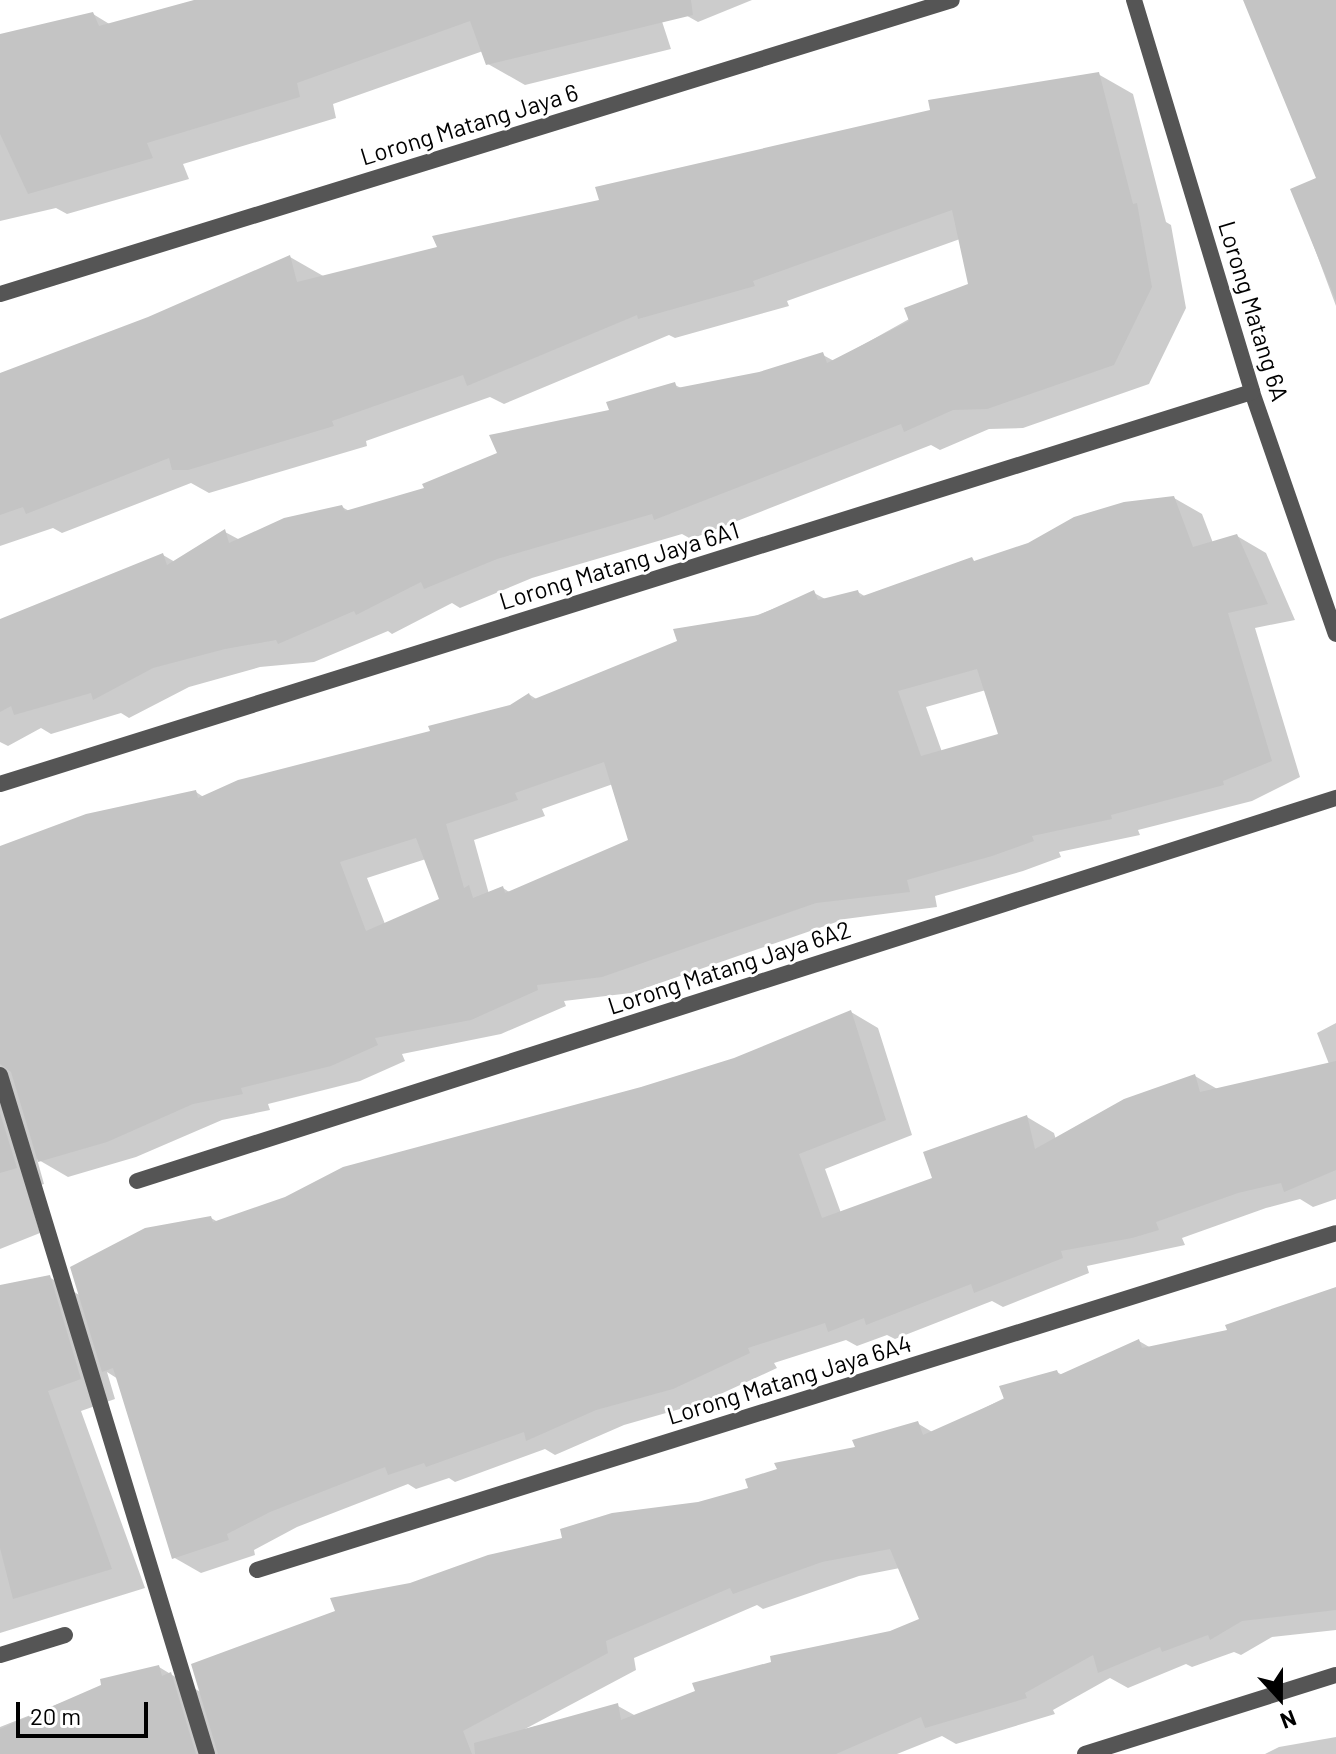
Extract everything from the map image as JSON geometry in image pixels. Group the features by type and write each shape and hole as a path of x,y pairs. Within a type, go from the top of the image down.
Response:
{"street":[{"name":"Lorong Matang Jaya 6","path":"0,294 952,0"},
{"name":"Lorong Matang 6A","path":"1134,0 1252,392 1336,634"},
{"name":"Lorong Matang Jaya 6A1","path":"0,784 1252,392"},
{"name":"Lorong Matang Jaya 6A2","path":"137,1181 1336,798"},
{"path":"0,1075 207,1754"},
{"name":"Lorong Matang Jaya 6A4","path":"257,1570 1336,1233"},
{"path":"0,1655 65,1635"},
{"path":"1085,1754 1336,1675"}],"building":[{"path":"194,0 691,0 693,15 486,65 470,21 297,83 300,97 147,143 153,158 28,194 0,134 0,34 93,12 99,26"},
{"path":"1243,0 1336,0 1336,301 1290,189 1316,178"},
{"path":"1099,72 1133,204 1137,203 1152,287 1114,365 987,409 953,410 904,432 901,424 654,520 652,514 497,559 424,589 421,582 356,615 354,611 278,644 276,640 225,649 153,668 93,700 91,693 14,715 11,706 0,712 0,619 163,553 167,565 225,529 229,543 284,518 342,505 345,511 424,488 422,484 497,453 489,435 609,410 606,402 675,382 677,388 759,372 823,352 827,363 909,321 904,308 968,284 952,210 753,281 755,286 638,319 637,315 467,386 463,375 332,421 334,426 188,470 172,470 169,458 26,514 23,507 0,515 0,373 148,317 290,255 297,282 437,247 432,236 599,200 595,187 930,110 928,100"},
{"path":"1174,496 1193,547 1237,534 1268,604 1228,613 1272,761 1223,781 1224,785 1111,815 1112,819 1032,836 1034,841 992,856 907,880 910,892 816,903 602,977 537,985 538,990 471,1020 375,1038 378,1045 331,1066 241,1088 243,1094 193,1104 107,1142 38,1162 11,1072 0,1064 0,846 86,814 196,790 198,798 238,780 430,731 428,726 510,705 529,693 532,700 677,641 673,629 759,615 814,590 818,600 858,590 860,597 972,557 974,561 1028,543 1074,517 1124,502","holes":["977,669 998,734 921,756 898,691","604,762 628,840 505,893 503,886 473,898 469,885 464,888 446,824 518,800 515,793","416,838 439,899 366,931 340,862"]},
{"path":"851,1010 886,1120 799,1154 822,1218 932,1178 923,1152 1027,1115 1035,1149 1124,1099 1195,1074 1200,1092 1336,1061 1336,1170 1284,1192 1281,1183 1238,1193 1156,1222 1159,1230 1132,1238 1061,1251 1063,1258 974,1293 971,1284 866,1325 864,1318 828,1332 825,1323 748,1348 750,1353 673,1389 596,1410 526,1441 524,1432 426,1467 424,1463 388,1475 385,1467 270,1512 227,1534 229,1540 172,1559 113,1368 102,1372 70,1267 145,1228 211,1216 213,1222 285,1197 343,1167 641,1087 734,1058"},
{"path":"0,1113 17,1168 0,1173"},
{"path":"50,1275 81,1379 48,1391 112,1569 13,1599 0,1548 0,1285"},
{"path":"1336,1287 1336,1610 1242,1621 1210,1640 1208,1635 1162,1652 1160,1647 1098,1673 1093,1655 1025,1693 1027,1698 925,1728 921,1717 836,1754 475,1754 474,1743 618,1703 621,1720 695,1691 692,1683 771,1662 770,1656 890,1631 919,1619 890,1549 822,1562 733,1594 730,1588 606,1641 608,1653 463,1731 472,1754 218,1754 191,1664 335,1611 330,1598 410,1583 488,1555 562,1538 560,1529 612,1513 698,1502 748,1488 745,1479 777,1469 774,1463 855,1447 852,1440 918,1421 923,1435 1004,1399 999,1386 1057,1370 1059,1375 1139,1339 1142,1348 1227,1330 1225,1325"},
{"path":"159,1665 162,1676 171,1672 196,1754 0,1754 0,1729 101,1685 100,1679"}]}
